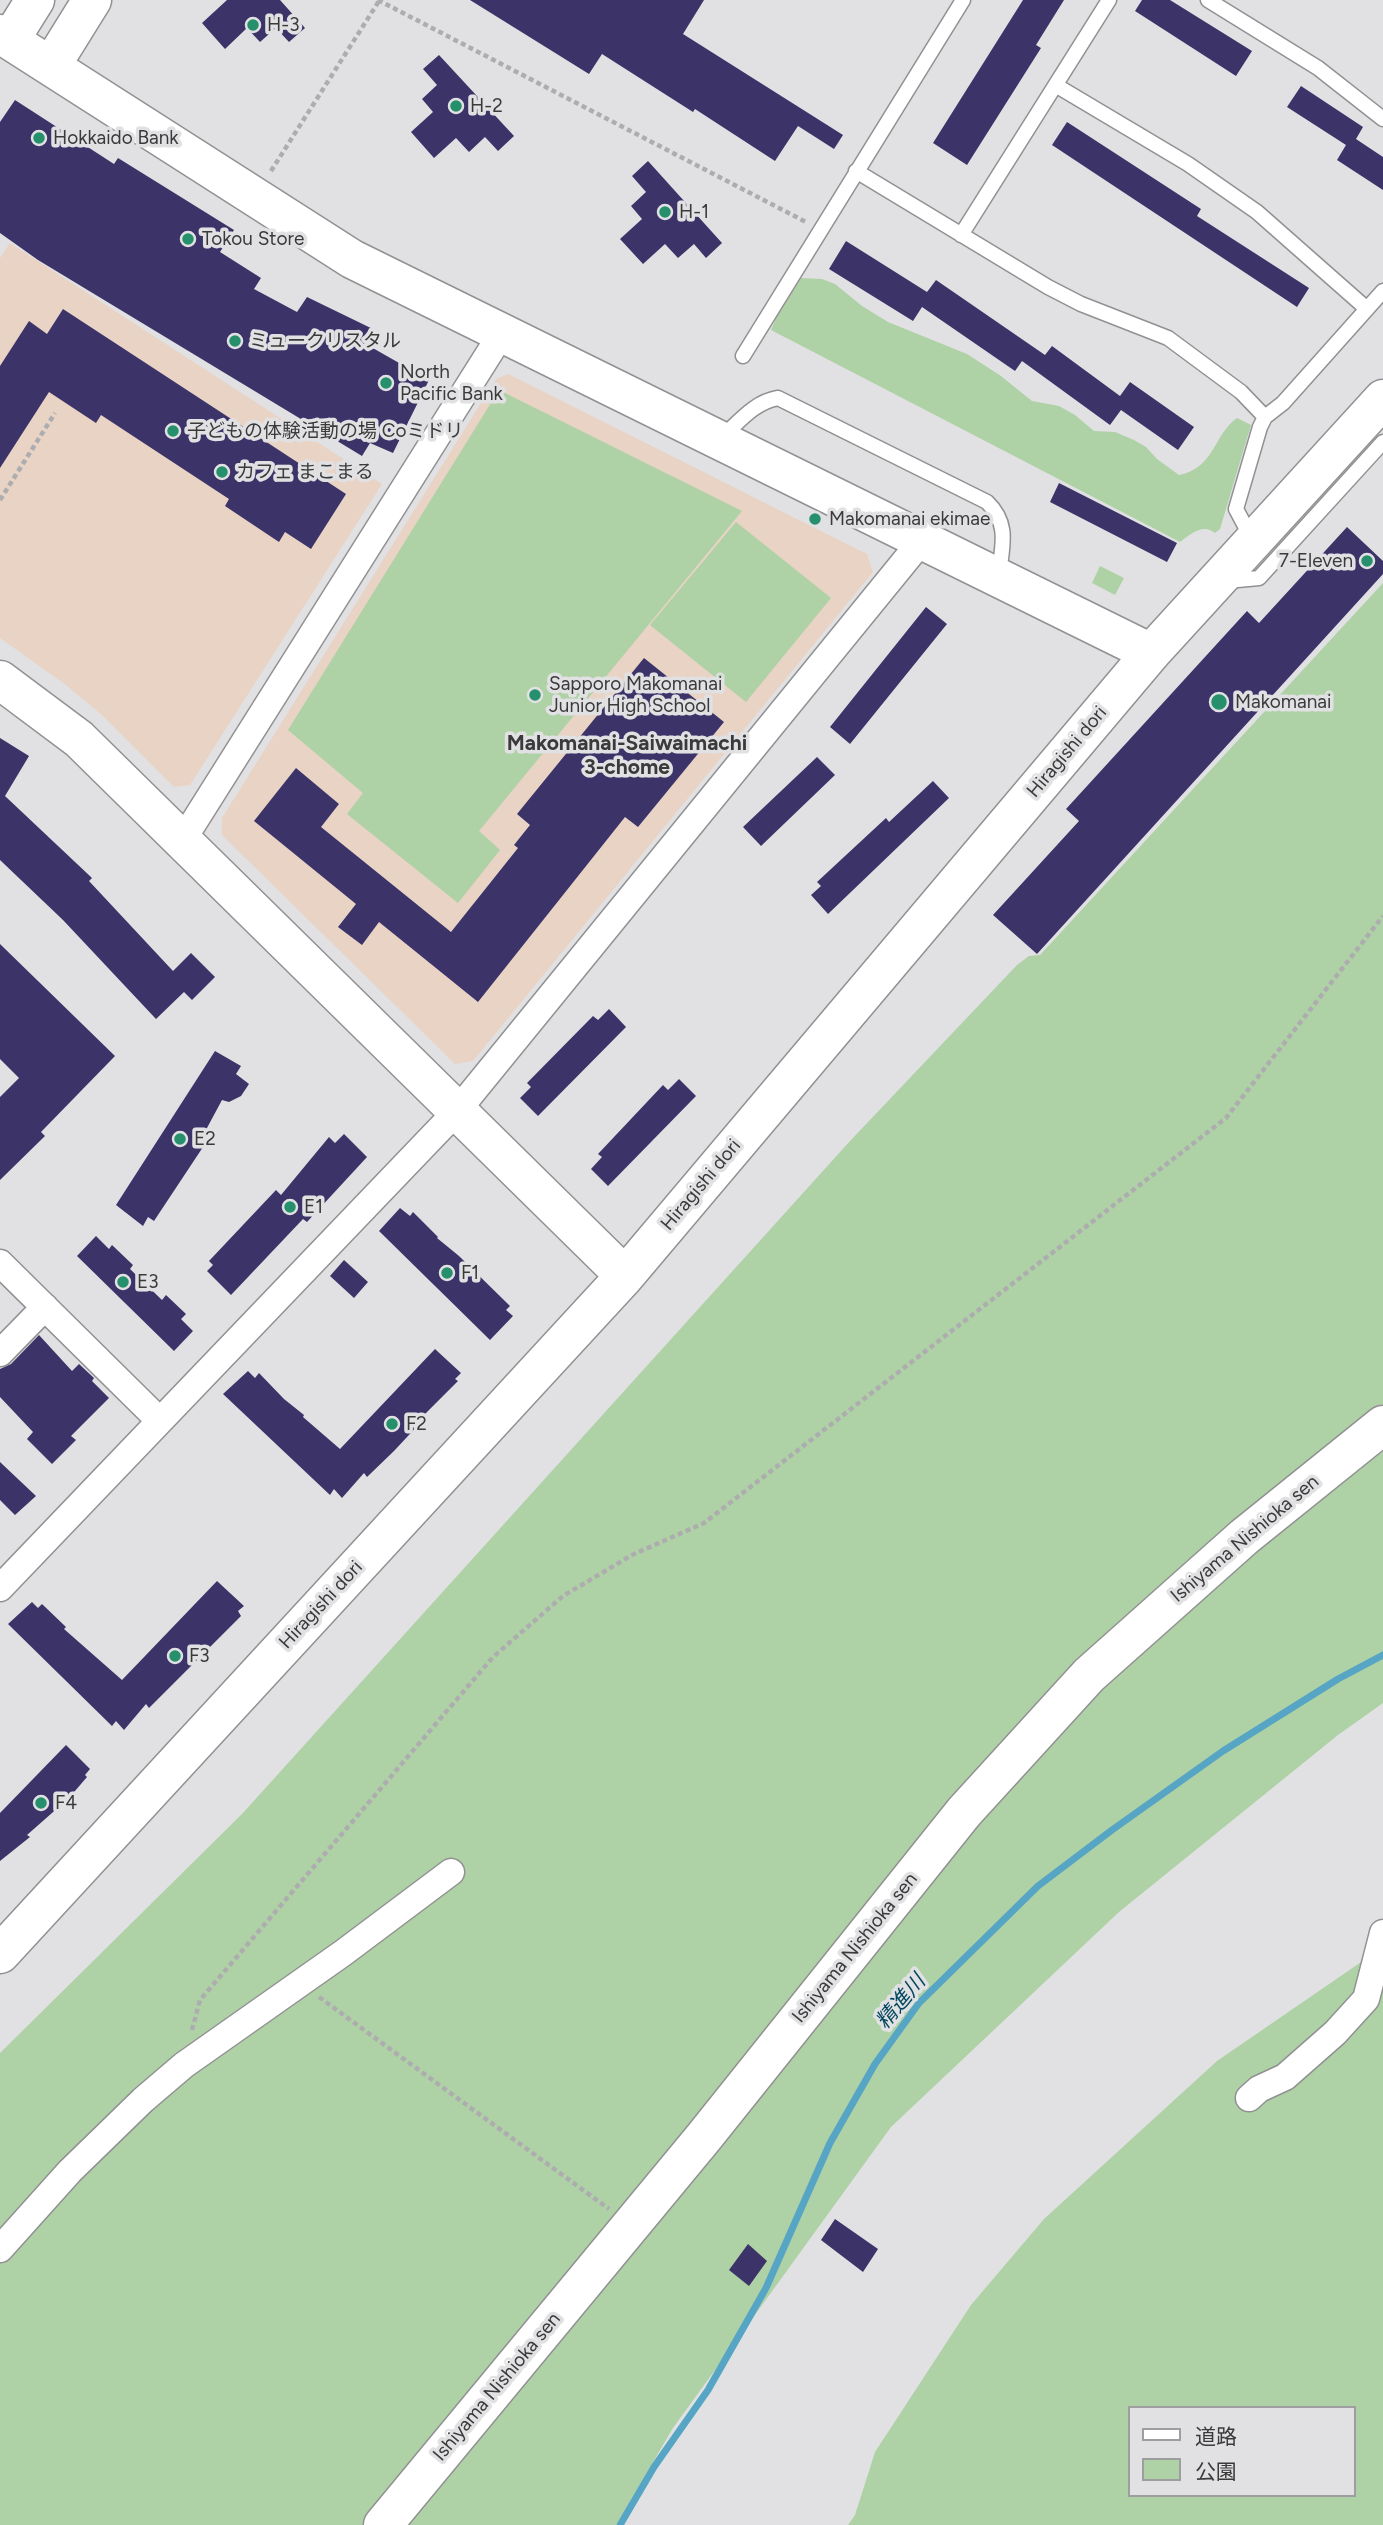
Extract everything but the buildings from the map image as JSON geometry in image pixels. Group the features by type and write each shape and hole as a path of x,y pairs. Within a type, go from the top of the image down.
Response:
{"street":[{"path":"35,0 5,37 352,259 1151,653"},
{"path":"51,66 92,0"},
{"path":"182,842 502,333"},
{"name":"Hiragishi dori","path":"0,1954 625,1276 1151,653 1383,399"},
{"path":"0,1588 457,1111 923,539"},
{"path":"0,680 79,738 625,1276"},
{"path":"0,1262 160,1421"},
{"path":"0,1353 45,1307"},
{"name":"Ishiyama Nishioka sen","path":"383,2525 704,2137 964,1812 1089,1675 1244,1537 1383,1425"},
{"path":"0,2249 70,2171 143,2100 184,2065 451,1872"},
{"path":"1249,2098 1259,2089 1285,2077 1335,2033 1366,1999 1383,1933"}],"lane":[{"path":"743,356 963,0"},
{"path":"961,235 1109,0"},
{"path":"1208,0 1318,68 1383,119"},
{"path":"1057,86 1188,164 1257,212 1367,309"},
{"path":"856,171 1020,271 1081,304 1168,338 1241,392 1265,417"},
{"path":"1253,542 1236,509 1265,417 1283,403 1383,291"},
{"path":"720,439 754,408 767,400 778,398 987,502 998,513 1003,530 999,576"},
{"path":"1216,582 1259,578 1383,442"}],"path":[{"path":"271,171 379,0 820,229"},
{"path":"0,500 55,413"},
{"path":"184,2065 200,2000 493,1657 563,1596 632,1555 704,1523 1226,1118 1383,916"},
{"path":"300,1983 613,2211"}],"shaded area":[{"path":"10,243 382,484 190,785 174,787 103,716 66,685 0,638 0,258"},
{"name":"Sapporo Makomanai Junior High School","path":"508,374 867,554 873,572 473,1061 455,1064 222,835 222,818 496,379"}],"green space":[{"path":"801,278 822,279 835,284 862,306 888,322 967,354 1032,401 1059,406 1094,431 1115,432 1134,440 1179,475 1200,466 1237,418 1251,425 1220,529 1215,533 1202,529 1180,542 771,330"},
{"path":"499,390 742,511 479,831 500,850 458,903 347,814 363,793 288,730"},
{"path":"736,522 831,598 746,702 650,625"},
{"path":"1100,566 1124,578 1115,595 1092,583"},
{"path":"1383,583 1383,1703 1338,1735 1119,1912 891,2127 673,2428 616,2525 0,2525 0,2053 242,1814 850,1141 1017,965 1029,956 1040,955"},
{"path":"1383,1947 1383,2525 848,2525 855,2515 875,2452 971,2305 1044,2219 1217,2061"}],"waterway":[{"name":"精進川","path":"620,2525 654,2467 708,2390 766,2288 830,2143 875,2064 919,2003 1038,1886 1112,1830 1223,1751 1338,1679 1383,1655"}],"place":[{"name":"H-3","path":"253,25"},
{"name":"H-2","path":"456,106"},
{"name":"Hokkaido Bank","path":"39,138"},
{"name":"H-1","path":"665,212"},
{"name":"Tokou Store","path":"188,239"},
{"name":"ミュークリスタル","path":"235,341"},
{"name":"North Pacific Bank","path":"386,383"},
{"name":"子どもの体験活動の場 Coミドリ","path":"173,431"},
{"name":"カフェ まこまる","path":"222,472"},
{"name":"Makomanai ekimae","path":"815,519"},
{"name":"7-Eleven","path":"1367,561"},
{"name":"Sapporo Makomanai Junior High School","path":"535,695"},
{"name":"Makomanai","path":"1219,702"},
{"name":"E2","path":"180,1139"},
{"name":"E1","path":"290,1207"},
{"name":"F1","path":"447,1273"},
{"name":"E3","path":"123,1282"},
{"name":"F2","path":"392,1424"},
{"name":"F3","path":"175,1656"},
{"name":"F4","path":"41,1803"}],"district":[{"name":"Makomanai-Saiwaimachi 3-chome","path":"627,756"}]}
